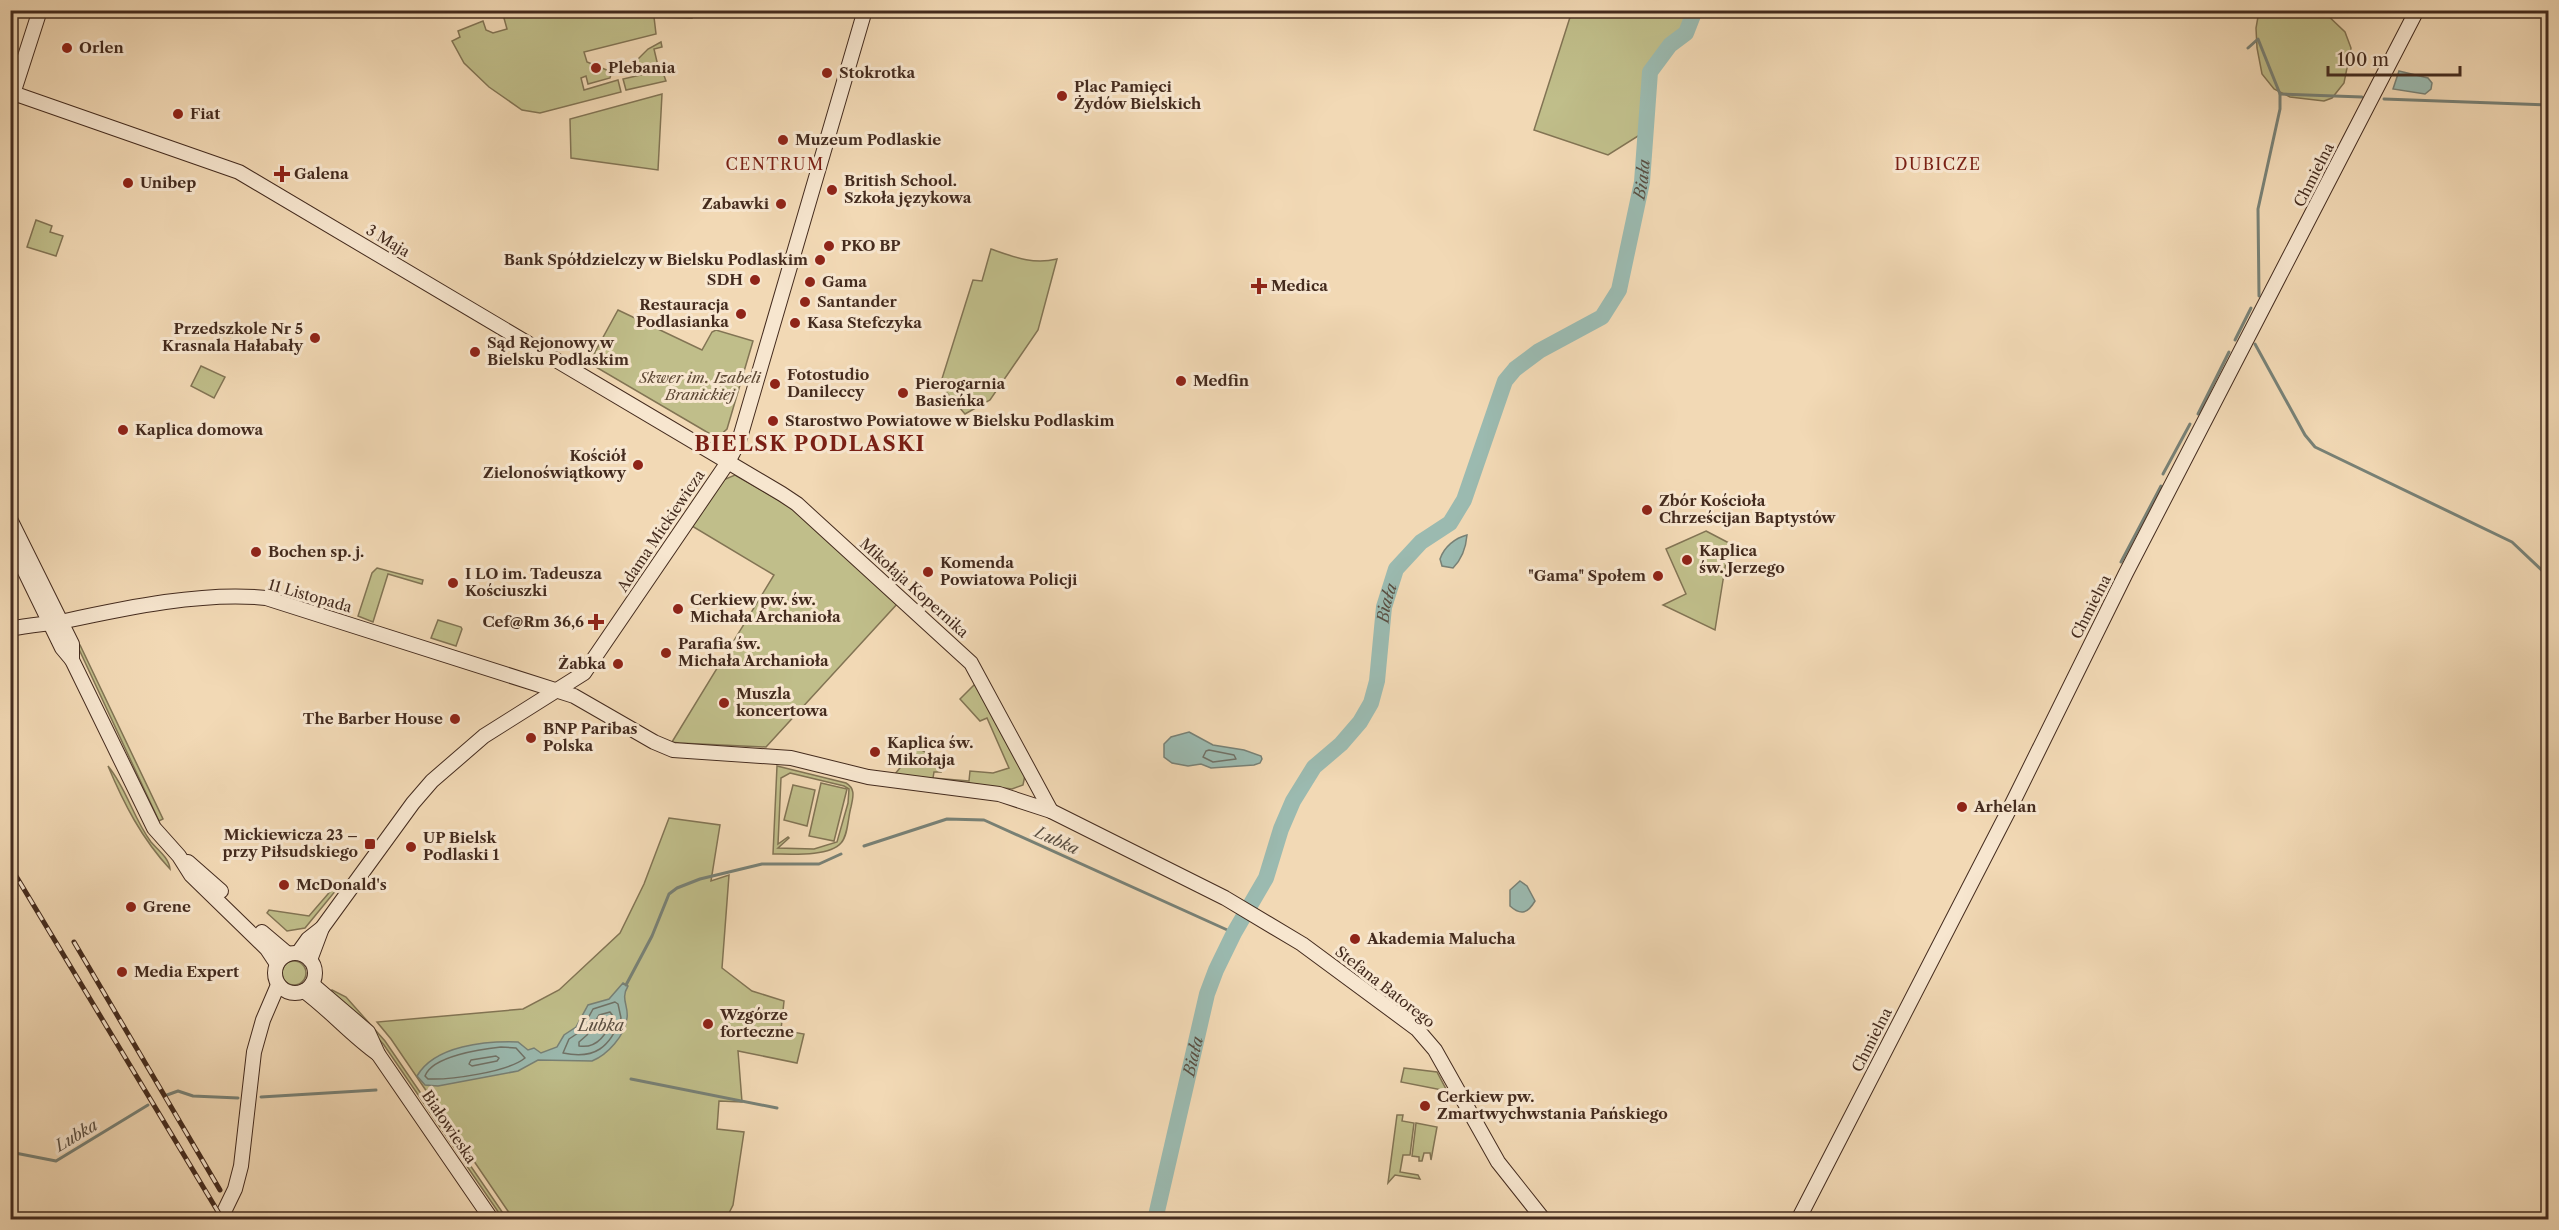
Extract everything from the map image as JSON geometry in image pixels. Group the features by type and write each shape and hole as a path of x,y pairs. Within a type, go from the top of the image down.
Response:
{"street":[{"path":"10,76 31,10"},
{"path":"12,96 40,10"},
{"name":"Adama Mickiewicza","path":"310,960 322,928 413,803 432,781 484,736 558,691 591,664 728,462 739,441 865,10"},
{"name":"Chmielna","path":"1798,1220 2011,806 2126,573 2417,10"},
{"name":"3 Maja","path":"12,96 239,172 728,462"},
{"name":"Mikołaja Kopernika","path":"728,462 797,504 966,657 975,669 1051,811"},
{"path":"10,519 56,622"},
{"path":"10,541 37,596 72,644 72,660 154,828 179,856 191,875 267,949 277,964 275,977 278,985 252,1063 244,1146 235,1189 220,1220"},
{"path":"28,625 36,612 37,596"},
{"name":"11 Listopada","path":"10,629 171,602 244,597 266,598 583,700 654,742 673,750 772,756 868,777 980,790 1015,797 1051,811"},
{"path":"1015,797 1033,779"},
{"name":"Stefana Batorego","path":"1051,811 1225,898 1302,944 1422,1034 1439,1058 1498,1162 1544,1220"},
{"path":"179,856 202,872 273,942 293,954 310,960 315,972 302,990 261,1031"},
{"name":"Adama Mickiewicza","path":"293,954 322,928"},
{"path":"277,964 293,954"},
{"path":"278,985 302,990"},
{"name":"Białowieska","path":"302,990 317,1000 358,1040 378,1054 492,1220"}],"green space":[{"path":"502,10 692,11 692,18 654,17 656,34 584,52 587,62 614,73 610,78 588,84 586,76 581,78 584,90 618,80 621,92 540,113 522,110 489,87 464,63 452,41 460,37 458,31 483,21 486,30 493,33 507,29"},
{"path":"1572,11 1695,11 1686,33 1670,45 1650,72 1646,131 1608,155 1534,130"},
{"path":"2259,11 2323,11 2345,32 2351,48 2344,83 2332,98 2324,101 2290,97 2274,89 2262,74 2257,48 2256,28"},
{"path":"661,42 662,47 654,49 658,66 627,74 625,72 648,49"},
{"path":"662,70 666,81 626,90 623,79"},
{"path":"662,94 658,170 571,158 570,119"},
{"path":"36,220 52,226 50,232 63,236 56,256 27,247"},
{"path":"991,249 1032,261 1057,259 1038,330 990,400 965,414 940,385 973,280 982,281"},
{"name":"Skwer im. Izabeli Branickiej","path":"618,310 702,350 712,332 716,330 753,341 727,429 717,438 589,363"},
{"path":"201,366 225,377 214,398 191,386"},
{"path":"735,475 794,509 898,603 766,747 672,742 774,575 692,526 723,480"},
{"path":"1706,531 1729,543 1715,630 1663,605 1686,594 1666,549"},
{"path":"377,568 423,580 422,584 388,574 373,622 358,616 372,573"},
{"path":"438,620 461,627 456,646 431,638"},
{"path":"77,645 80,645 163,819 159,821"},
{"path":"975,684 1025,775 1023,785 1012,789 895,774 917,747 933,757 918,757 918,764 940,767 941,772 934,772 933,778 969,781 970,771 993,773 1009,768 987,718 980,721 960,699"},
{"path":"108,766 120,784 145,833 165,858 170,869 134,820"},
{"path":"777,766 849,785 853,791 853,797 846,831 841,843 828,851 819,853 773,854","holes":["790,773 849,789 848,803 837,842 814,849 778,848 789,838 778,844 781,778"]},
{"path":"821,783 847,789 834,841 809,836"},
{"path":"793,785 815,790 807,826 784,820"},
{"path":"669,818 720,825 711,881 729,875 722,968 752,991 784,1001 781,1030 804,1034 797,1063 738,1051 742,1102 719,1101 717,1129 744,1132 733,1205 726,1219 514,1220 391,1039 377,1022 523,1009 559,990 620,933 644,884"},
{"path":"334,887 337,889 305,928 287,931 267,913 269,910 309,916"},
{"path":"294,961 302,965 306,973 302,981 294,985 286,981 282,973 286,965"},
{"path":"332,990 346,997 385,1041 507,1219 501,1216 384,1045 369,1028 331,995"},
{"path":"1404,1068 1437,1072 1447,1091 1401,1082"},
{"path":"1397,1115 1403,1115 1402,1121 1414,1123 1410,1155 1403,1155 1400,1172 1418,1175 1420,1179 1395,1175 1388,1183"},
{"path":"1416,1123 1437,1127 1431,1160 1430,1153 1424,1153 1422,1161 1419,1161 1419,1157 1412,1156"}],"water":[{"path":"2399,71 2428,78 2432,83 2431,89 2425,94 2393,89"},
{"path":"1467,535 1459,561 1453,568 1442,566 1440,559 1447,547"},
{"path":"1189,732 1213,745 1244,750 1261,756 1262,759 1260,763 1254,765 1211,768 1201,764 1188,766 1172,763 1164,757 1164,744 1171,737"},
{"path":"1520,881 1527,886 1535,901 1524,912 1510,906 1510,890"},
{"name":"Lubka","path":"623,983 628,986 625,995 626,1025 614,1044 592,1061 538,1060 518,1071 438,1086 425,1085 417,1076 436,1057 462,1047 518,1042 528,1050 534,1048 541,1053 557,1047 564,1035 576,1027 588,1005 609,999"}],"waterway":[{"name":"Biała","path":"1155,1220 1207,994 1216,970 1234,933 1266,878 1281,829 1293,801 1314,767 1341,744 1360,722 1371,703 1377,681 1384,607 1396,569 1421,542 1450,523 1464,500 1505,381 1515,369 1539,351 1602,317 1619,290 1642,182 1650,72 1670,45 1686,33 1695,10"},
{"path":"2248,48 2258,39 2280,94 2280,109 2258,209 2259,296"},
{"path":"2280,94 2362,97"},
{"path":"2384,99 2548,105"},
{"path":"2235,340 2251,308"},
{"path":"2255,344 2305,435 2315,447 2512,542 2548,576"},
{"path":"2198,414 2229,352"},
{"path":"2163,474 2190,424"},
{"path":"2121,562 2161,486"},
{"name":"Lubka","path":"864,846 947,819 984,820 1234,933"},
{"name":"Lubka","path":"626,985 652,936 669,894 677,888 700,879 762,864 819,864 841,854"},
{"path":"631,1079 777,1108"},
{"name":"Lubka","path":"261,1097 376,1090"},
{"name":"Lubka","path":"167,1095 178,1091 193,1096 238,1098"},
{"name":"Lubka","path":"10,1152 56,1161 148,1105"}],"railway":[{"path":"10,866 223,1220"},
{"path":"74,942 220,1190"}],"place":[{"name":"Orlen","path":"67,48"},
{"name":"Plebania","path":"596,68"},
{"name":"Stokrotka","path":"827,73"},
{"name":"Plac Pamięci Żydów Bielskich","path":"1062,96"},
{"name":"Fiat","path":"178,114"},
{"name":"Muzeum Podlaskie","path":"783,140"},
{"name":"Galena","path":"282,174"},
{"name":"Unibep","path":"128,183"},
{"name":"British School. Szkoła językowa","path":"832,190"},
{"name":"Zabawki","path":"781,204"},
{"name":"PKO BP","path":"829,246"},
{"name":"Bank Spółdzielczy w Bielsku Podlaskim","path":"820,260"},
{"name":"SDH","path":"755,280"},
{"name":"Gama","path":"810,282"},
{"name":"Medica","path":"1259,286"},
{"name":"Santander","path":"805,302"},
{"name":"Restauracja Podlasianka","path":"741,314"},
{"name":"Kasa Stefczyka","path":"795,323"},
{"name":"Przedszkole Nr 5 Krasnala Hałabały","path":"315,338"},
{"name":"Sąd Rejonowy w Bielsku Podlaskim","path":"475,352"},
{"name":"Medfin","path":"1181,381"},
{"name":"Fotostudio Danileccy","path":"775,384"},
{"name":"Pierogarnia Basieńka","path":"903,393"},
{"name":"Starostwo Powiatowe w Bielsku Podlaskim","path":"773,421"},
{"name":"Kaplica domowa","path":"123,430"},
{"name":"Kościół Zielonoświątkowy","path":"638,465"},
{"name":"Zbór Kościoła Chrześcijan Baptystów","path":"1647,510"},
{"name":"Bochen sp. j.","path":"256,552"},
{"name":"Kaplica św. Jerzego","path":"1687,560"},
{"name":"Komenda Powiatowa Policji","path":"928,572"},
{"name":"\"Gama\" Społem","path":"1658,576"},
{"name":"I LO im. Tadeusza Kościuszki","path":"453,583"},
{"name":"Cerkiew pw. św. Michała Archanioła","path":"678,609"},
{"name":"Cef@Rm 36,6","path":"596,622"},
{"name":"Parafia św. Michała Archanioła","path":"666,653"},
{"name":"Żabka","path":"618,664"},
{"name":"Muszla koncertowa","path":"724,703"},
{"name":"The Barber House","path":"455,719"},
{"name":"BNP Paribas Polska","path":"531,738"},
{"name":"Kaplica św. Mikołaja","path":"875,752"},
{"name":"Arhelan","path":"1962,807"},
{"name":"Mickiewicza 23 – przy Piłsudskiego","path":"370,844"},
{"name":"UP Bielsk Podlaski 1","path":"411,847"},
{"name":"McDonald's","path":"284,885"},
{"name":"Grene","path":"131,907"},
{"name":"Akademia Malucha","path":"1355,939"},
{"name":"Media Expert","path":"122,972"},
{"name":"Wzgórze forteczne","path":"708,1024"},
{"name":"Cerkiew pw. Zmartwychwstania Pańskiego","path":"1425,1106"}],"district":[{"name":"CENTRUM","path":"775,164"},
{"name":"DUBICZE","path":"1938,164"},
{"name":"BIELSK PODLASKI","path":"810,444"}]}
